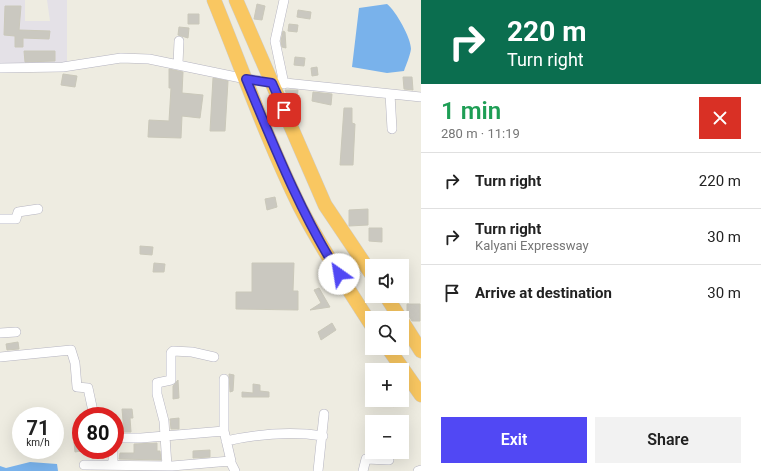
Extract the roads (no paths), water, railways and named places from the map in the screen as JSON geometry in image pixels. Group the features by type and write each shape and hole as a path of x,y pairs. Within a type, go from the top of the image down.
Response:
{"highway":[{"path":"214,0 284,172 325,251 365,315"},
{"path":"236,0 278,83 325,205 365,265"},
{"path":"409,332 421,351"},
{"path":"393,355 421,395"}],"street":[{"path":"243,0 278,83"},
{"path":"278,83 275,41 284,0"},
{"path":"178,64 179,41"},
{"path":"0,68 63,67 135,58 178,64 246,79 421,97"},
{"path":"390,94 392,129"},
{"path":"0,219 14,220 18,212 38,209"},
{"path":"0,333 16,332"},
{"path":"0,357 71,350 75,363 77,387 88,388 92,407"},
{"path":"167,466 165,436 157,383 171,380 171,353 174,351 192,352 214,357"},
{"path":"224,379 224,431 231,461 235,471"},
{"path":"318,471 323,436 324,414"},
{"path":"124,438 224,431"},
{"path":"226,441 259,434 308,434 323,436"},
{"path":"113,459 113,465"},
{"path":"363,471 366,459 389,460"},
{"path":"84,465 167,466 231,461"}],"water":[{"path":"387,4 395,12 409,38 411,49 404,71 387,73 352,67 359,8"},
{"path":"30,462 57,464 58,471 0,471 0,466 6,468"}]}
